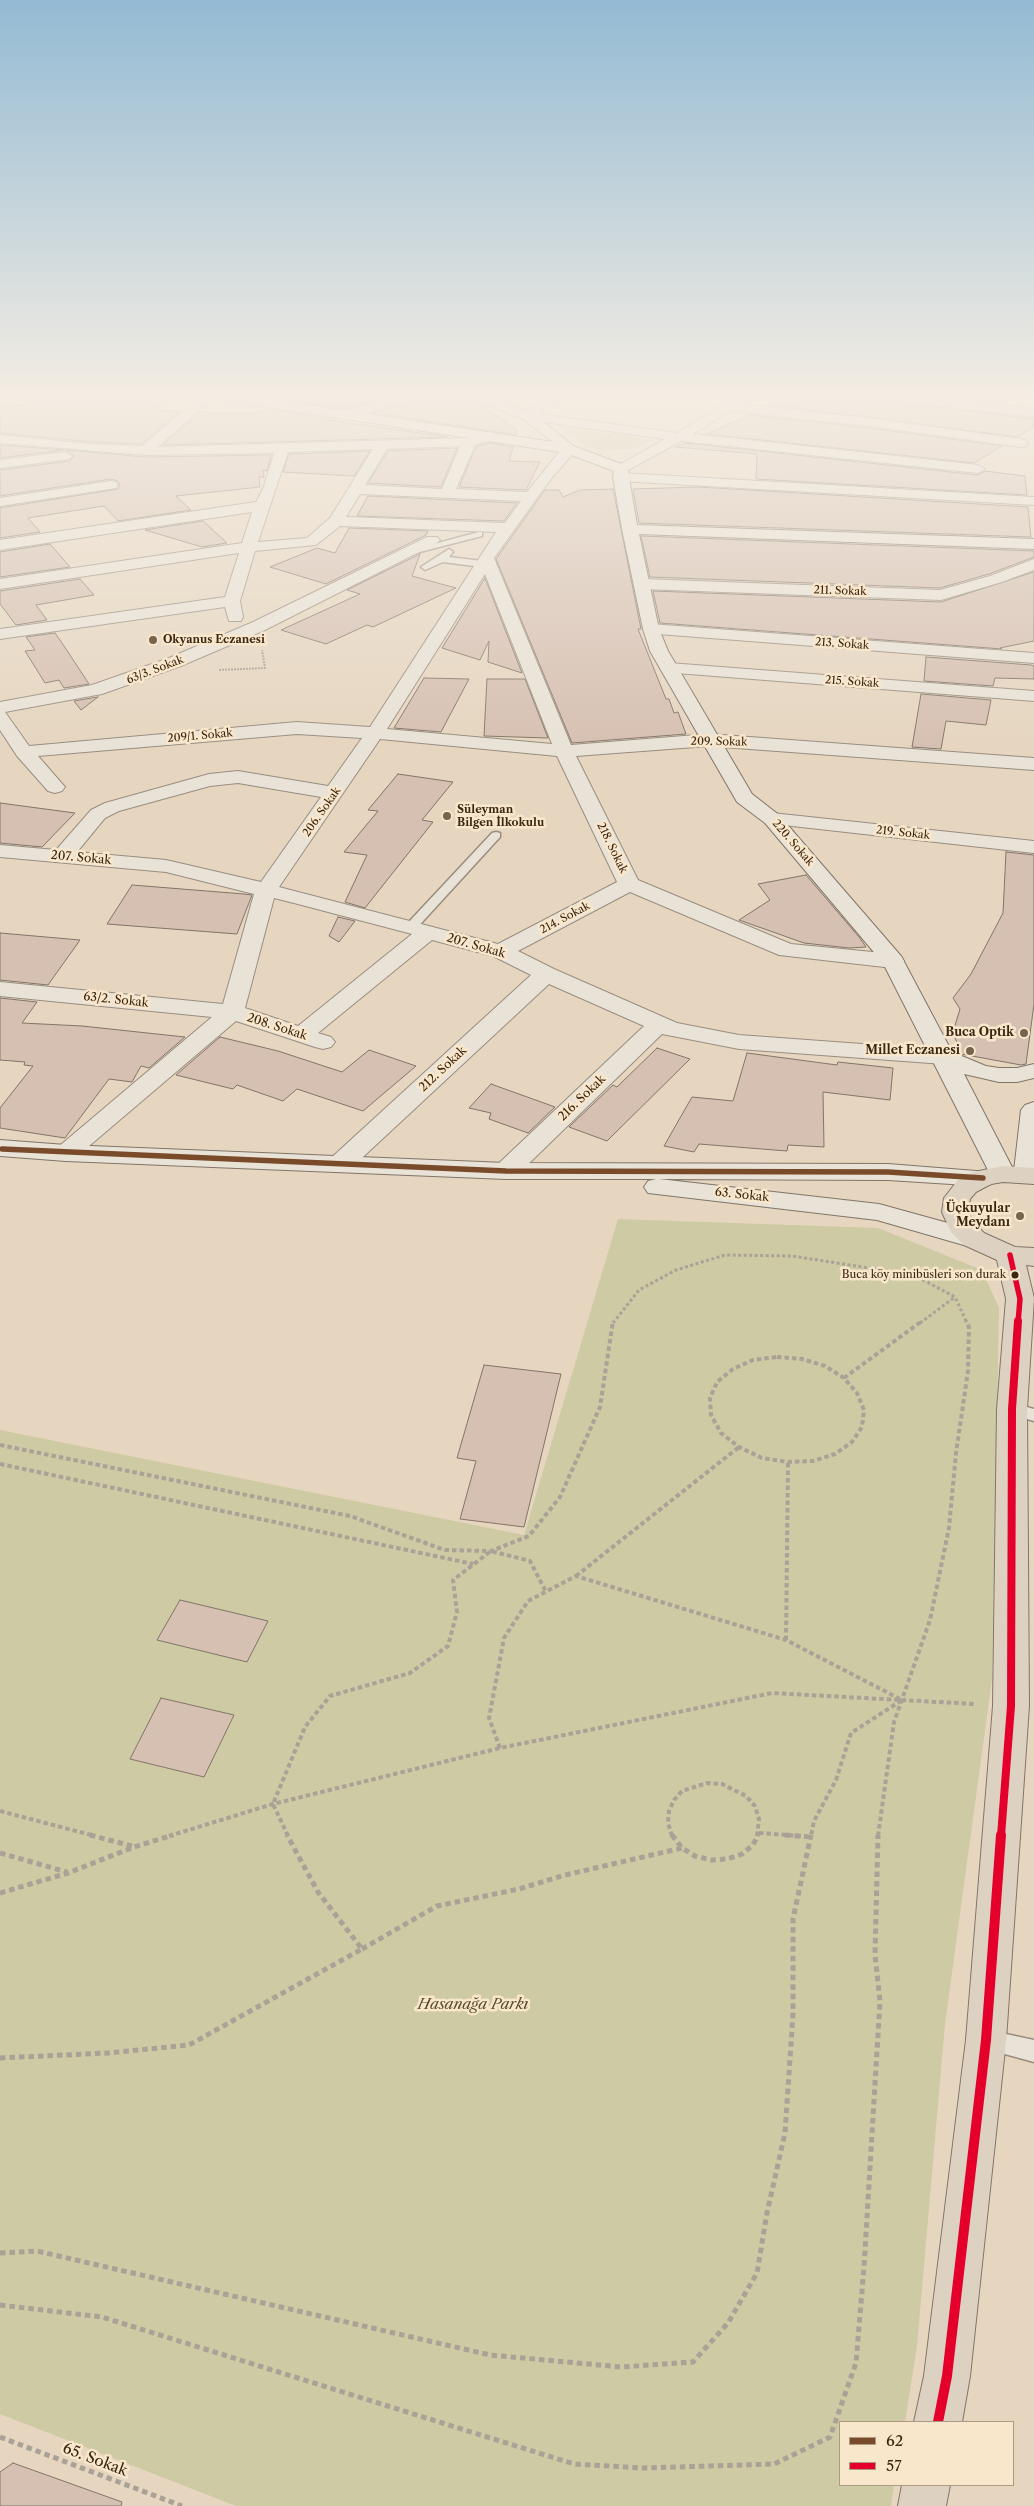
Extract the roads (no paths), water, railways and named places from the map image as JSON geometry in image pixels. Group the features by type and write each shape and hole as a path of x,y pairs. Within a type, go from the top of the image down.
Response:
{"main road":[{"path":"938,2421 947,2376 986,2040 1011,1706 1027,1288 1022,1256 974,1239 960,1226 955,1212 957,1198 967,1186 1012,1176"},
{"path":"922,2506 926,2486"}],"street":[{"path":"0,545 214,513"},
{"path":"258,513 232,600 235,617 259,626"},
{"path":"0,584 249,546 311,542 336,521 341,513"},
{"name":"206. Sokak","path":"232,1012 266,890 375,733 484,560 502,534 520,513"},
{"name":"220. Sokak","path":"627,513 651,629 659,651 709,740 744,798 772,819 893,961 944,1057 1012,1176"},
{"path":"336,521 509,528"},
{"path":"630,529 1034,544"},
{"name":"63/3. Sokak","path":"0,706 115,685 205,651 432,540"},
{"name":"218. Sokak","path":"484,560 564,751 629,884 787,950 893,961"},
{"name":"211. Sokak","path":"642,584 941,595 996,579 1034,564"},
{"path":"0,634 232,600"},
{"name":"213. Sokak","path":"651,629 1034,658"},
{"name":"215. Sokak","path":"669,668 1034,696"},
{"path":"0,716 24,752 55,787"},
{"name":"209/1. Sokak","path":"24,752 297,728 375,733"},
{"name":"209. Sokak","path":"375,733 564,751 709,740 1034,764"},
{"path":"62,856 98,814 112,807 209,780 238,777 335,793"},
{"name":"219. Sokak","path":"772,819 1034,847"},
{"name":"207. Sokak","path":"0,851 166,866 501,951 546,974 671,1029 738,1042 944,1057 980,1072 999,1075 1017,1075 1034,1070"},
{"name":"214. Sokak","path":"501,951 629,884"},
{"path":"300,1035 419,930"},
{"name":"212. Sokak","path":"340,1164 546,974"},
{"name":"63/2. Sokak","path":"0,989 232,1012"},
{"path":"66,1154 232,1012"},
{"name":"208. Sokak","path":"232,1012 323,1042"},
{"name":"216. Sokak","path":"506,1172 659,1024"},
{"path":"1012,1176 1033,1136 1034,1110"},
{"name":"63. Sokak","path":"0,1148 66,1154 506,1172 888,1172 1012,1176"},
{"name":"63. Sokak","path":"506,1172 784,1199 879,1212 974,1239"}],"lane":[{"name":"63/3. Sokak","path":"408,552 479,534"},
{"path":"425,567 442,559 450,551"},
{"path":"442,559 484,560"},
{"path":"419,930 496,835"},
{"path":"986,2040 1034,2051"}],"place":[{"name":"Okyanus Eczanesi","path":"153,640"},
{"name":"Süleyman Bilgen İlkokulu","path":"447,816"},
{"name":"Buca Optik","path":"1024,1033"},
{"name":"Millet Eczanesi","path":"970,1051"},
{"name":"Üçkuyular Meydanı","path":"1020,1216"},
{"name":"Buca köy minibüsleri son durak","path":"1015,1275"}],"park label":[{"name":"Hasanağa Parkı","path":"473,2005"}]}
